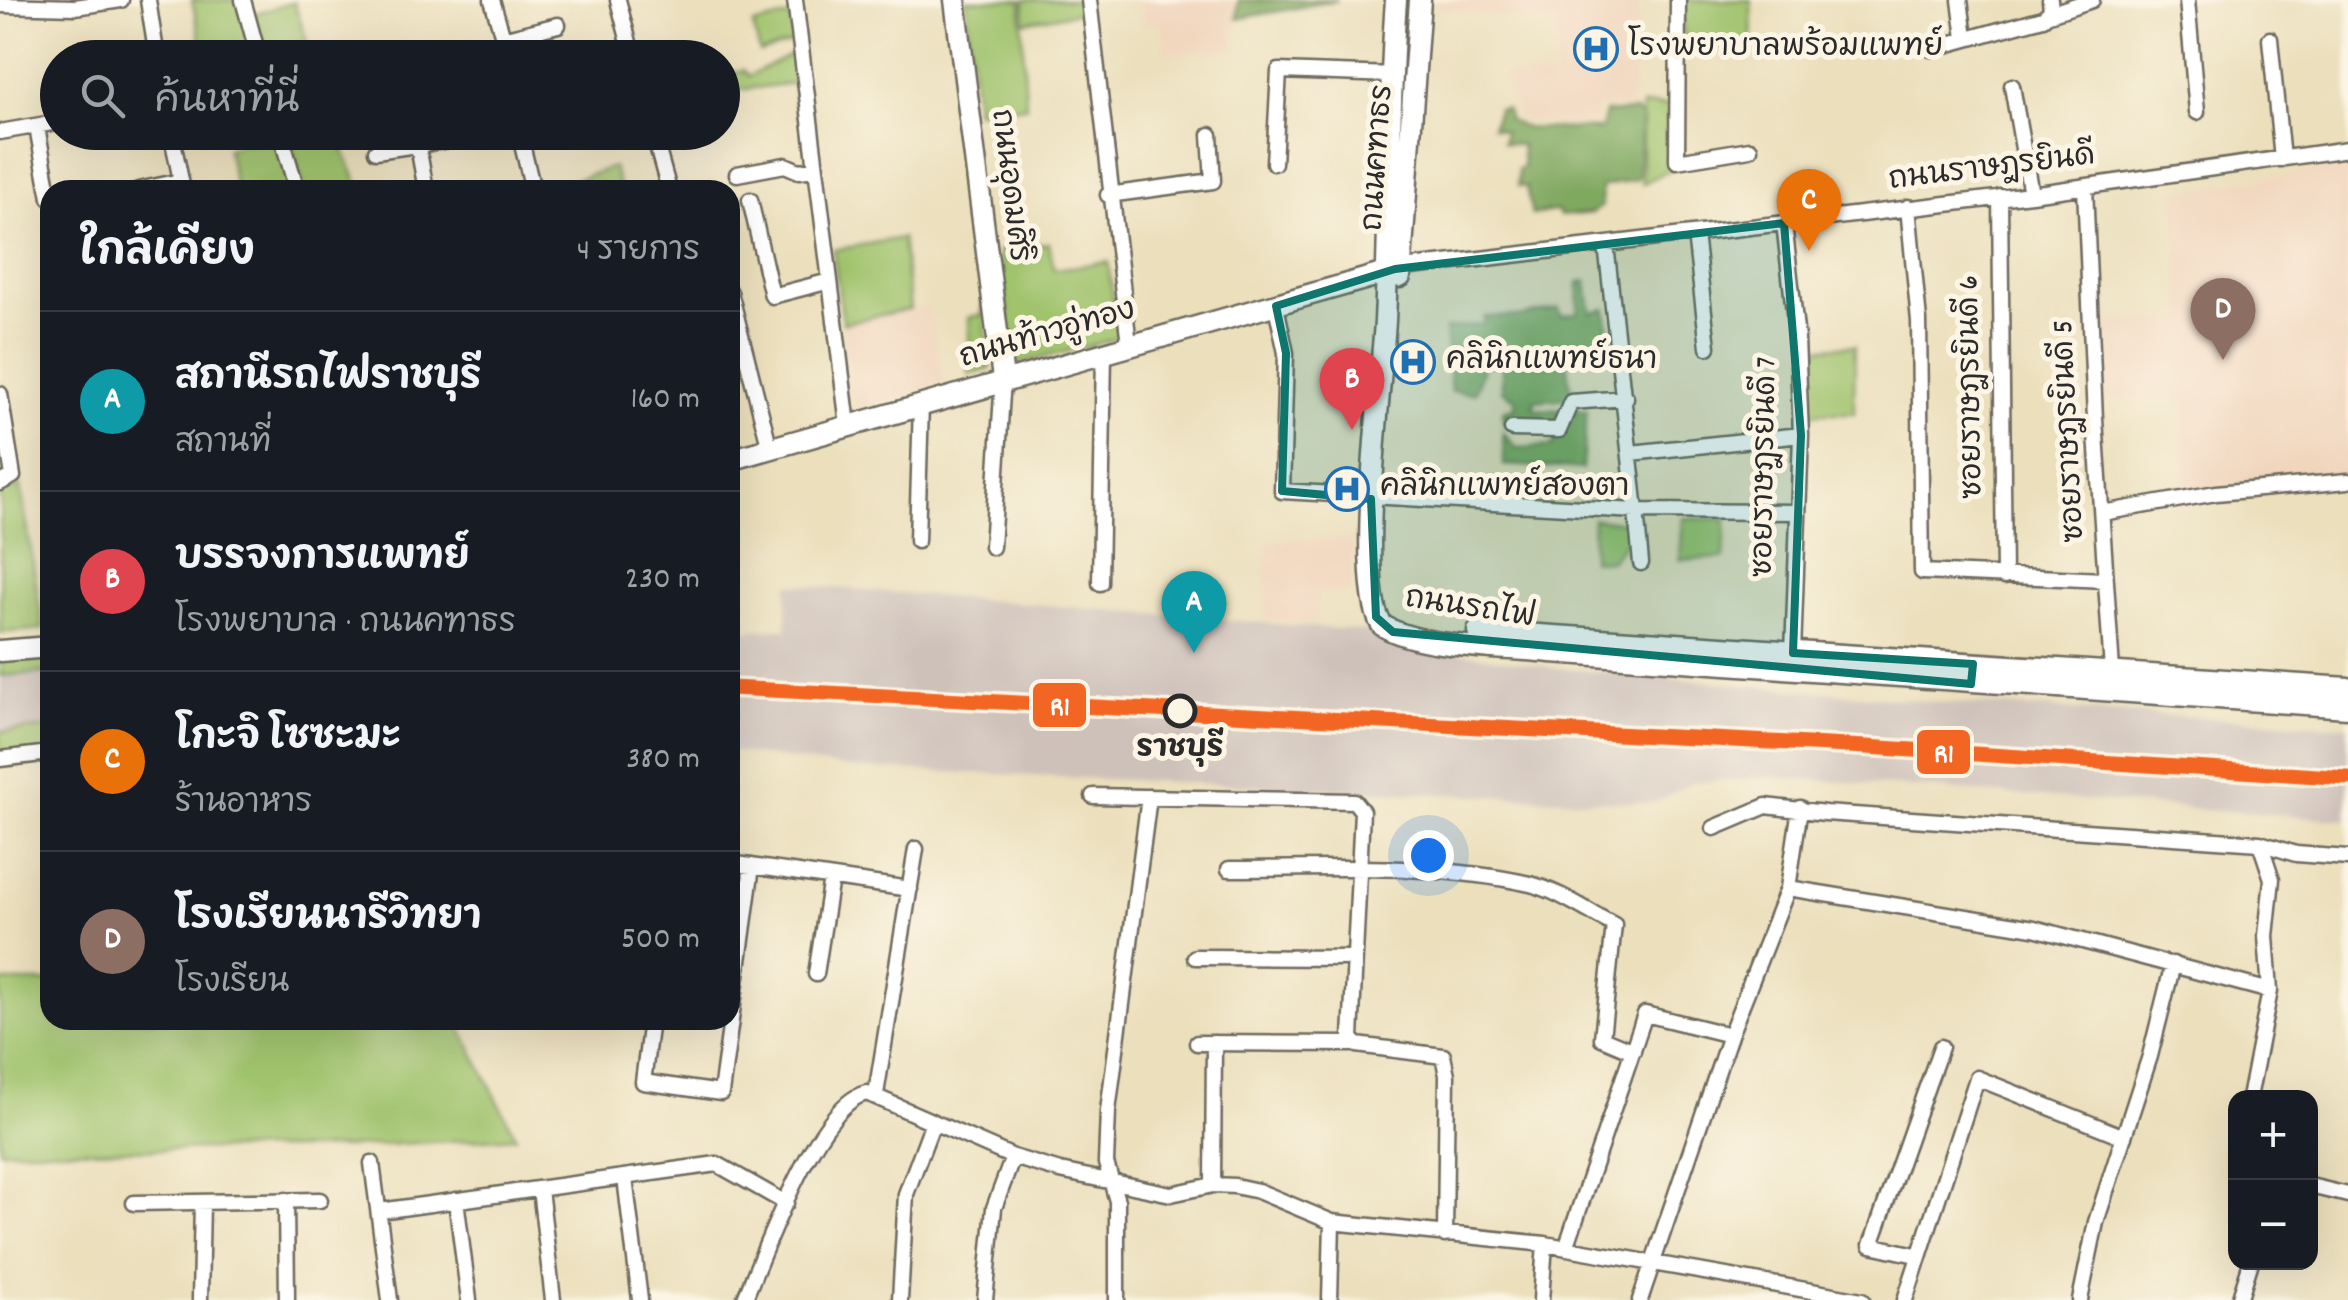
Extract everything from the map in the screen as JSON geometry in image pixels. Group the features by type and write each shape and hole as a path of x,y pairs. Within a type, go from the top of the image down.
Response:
{"street":[{"path":"0,6 75,7 121,0"},
{"path":"148,0 154,40"},
{"path":"243,0 254,40"},
{"path":"492,0 502,39 558,25"},
{"path":"618,0 628,40"},
{"path":"795,0 848,424"},
{"name":"ถนนอุดมศิริ","path":"955,0 1003,379"},
{"path":"1089,0 1108,195 1129,344"},
{"name":"ถนนคฑาธร","path":"1393,270 1396,0"},
{"name":"ถนนคฑาธร","path":"1371,586 1371,499 1385,317 1420,0"},
{"path":"1678,0 1677,161 1750,150"},
{"path":"1960,0 1965,38"},
{"path":"1931,49 2048,7 2092,0"},
{"path":"2187,0 2197,112"},
{"path":"2270,39 2282,159"},
{"path":"1274,163 1279,71 1393,75"},
{"path":"2012,86 2031,194"},
{"path":"0,132 40,126"},
{"path":"37,127 40,143"},
{"path":"1108,195 1213,180 1210,135"},
{"name":"ถนนราษฎรยินดี","path":"1393,270 2031,194 2348,149"},
{"path":"41,150 47,180"},
{"path":"175,150 181,180"},
{"path":"285,150 294,180"},
{"path":"376,151 384,150"},
{"path":"419,150 424,180"},
{"path":"524,150 531,180"},
{"path":"659,150 666,180"},
{"path":"738,174 786,165 799,171 814,169"},
{"name":"ซอยราษฎรยินดี 5","path":"2085,187 2112,672"},
{"name":"ซอยราษฎรยินดี 6","path":"2000,197 2004,577"},
{"path":"750,200 772,296 830,280"},
{"path":"1908,207 1919,321 1922,572 2104,580"},
{"name":"ซอยราษฎรยินดี 7","path":"1784,223 1798,350 1801,435 1792,653"},
{"path":"1695,234 1708,348"},
{"path":"1606,245 1626,398 1641,563"},
{"name":"ถนนท้าวอู่ทอง","path":"740,457 1393,270"},
{"path":"1276,306 1286,354 1282,491 1636,511 1796,512"},
{"path":"740,331 770,448"},
{"path":"1100,583 1104,352"},
{"path":"992,547 1003,379"},
{"path":"0,394 13,476 0,483"},
{"path":"1512,429 1560,430 1571,402 1626,398"},
{"path":"916,541 921,403"},
{"path":"1631,453 1801,435"},
{"path":"2102,512 2216,493 2348,481"},
{"name":"ถนนรถไฟ","path":"1371,586 1387,615 1410,625 1792,653 1972,674 2112,672 2348,688"},
{"name":"ถนนรถไฟ","path":"1371,586 1382,624 1393,632 1429,640 1972,674 2348,707"},
{"path":"0,651 40,648"},
{"path":"0,759 40,754"},
{"path":"1094,796 1354,801 1362,812 1351,1038 1355,1044"},
{"path":"1117,1300 1113,1180 1106,1163 1108,1111 1150,797"},
{"path":"1714,828 1766,806 2260,842 2296,854 2348,858"},
{"path":"1640,1300 1730,1035 1788,888 1800,808"},
{"path":"2251,1090 2270,991 2266,936 2272,879 2260,842"},
{"path":"876,1094 916,849"},
{"path":"740,864 910,889"},
{"path":"740,954 752,866"},
{"path":"1230,869 1359,868 1532,885 1614,924 1602,1038 1633,1051"},
{"path":"816,974 832,878"},
{"path":"1788,888 2034,928 2270,991"},
{"path":"1195,957 1355,958"},
{"path":"2080,1300 2096,1222 2173,964"},
{"path":"1566,1248 1645,1014 1730,1035"},
{"path":"651,1030 644,1082 721,1093 730,1030"},
{"path":"1197,1043 1355,1044 1443,1056 1447,1076 1445,1235"},
{"path":"1214,1043 1214,1185"},
{"path":"1916,1255 1871,1245 1941,1048"},
{"path":"1905,1300 1916,1255 1976,1078 2124,1137"},
{"path":"744,1300 786,1203 829,1120 847,1098 876,1094 1013,1157 1060,1172 1171,1194 1195,1193 1214,1185 1258,1191 1332,1222 1544,1244 1862,1300"},
{"path":"900,1300 906,1194 933,1122"},
{"path":"984,1300 994,1208 1013,1157"},
{"path":"372,1163 390,1300"},
{"path":"380,1212 717,1164 786,1203"},
{"path":"625,1178 640,1300"},
{"path":"2318,1188 2348,1196"},
{"path":"540,1189 553,1300"},
{"path":"286,1200 286,1300"},
{"path":"134,1203 320,1200"},
{"path":"456,1200 469,1300"},
{"path":"200,1300 202,1202"},
{"path":"1330,1300 1332,1222"},
{"path":"1542,1300 1544,1244"},
{"path":"2239,1300 2248,1270"}],"highlighted area":[{"path":"1784,223 1801,435 1793,653 1973,664 1971,684 1393,632 1376,617 1371,499 1282,491 1286,353 1276,306 1395,269"}],"shaded area":[{"path":"1141,0 1236,0 1233,50 1165,53 1161,22 1143,23"},
{"name":"โรงพยาบาลพร้อมแพทย์","path":"1437,0 1638,0 1632,107 1597,108 1592,124 1538,122 1518,116 1503,75 1556,76 1557,22 1437,9"},
{"path":"2348,166 2348,475 2186,492 2182,398 2100,400 2098,322 2183,320 2174,192"},
{"path":"929,307 944,383 856,411 843,323"},
{"path":"1353,540 1350,592 1320,594 1316,623 1265,620 1267,541"},
{"path":"788,584 1376,632 1395,643 1556,668 1934,702 2348,726 2348,820 1777,777 1693,782 1654,803 849,768 740,752 740,630 786,629"},
{"path":"40,670 40,748 0,751 0,673"}],"green space":[{"path":"192,0 239,0 250,40 200,40"},
{"path":"966,0 1021,0 1026,106 976,111"},
{"path":"1024,0 1078,0 1079,12 1025,22"},
{"path":"1238,0 1338,0 1237,19"},
{"path":"1682,0 1751,0 1752,47 1684,49"},
{"path":"294,2 306,40 261,40 254,14"},
{"path":"790,16 794,42 760,53 753,25"},
{"path":"796,52 802,113 798,116 794,83 740,90 740,71 749,76"},
{"path":"1673,105 1674,167 1642,184 1642,106"},
{"path":"1498,109 1506,109 1509,120 1525,128 1601,129 1605,113 1635,111 1642,116 1638,179 1601,187 1602,206 1592,213 1560,216 1558,210 1532,215 1526,187 1518,186 1518,169 1523,167 1521,145 1503,143 1504,131 1492,127"},
{"path":"227,150 281,150 289,180 234,180"},
{"path":"293,150 343,150 357,180 301,180"},
{"path":"613,167 618,180 574,180"},
{"path":"902,238 910,309 843,323 833,250"},
{"path":"1049,243 1054,269 1108,262 1119,338 1015,365 999,251"},
{"path":"1587,281 1591,312 1606,309 1611,351 1566,357 1572,398 1534,401 1535,409 1562,410 1555,425 1504,425 1503,411 1515,408 1515,398 1502,390 1502,364 1484,365 1475,393 1451,391 1445,329 1484,324 1484,317 1522,316 1559,308 1561,316 1578,313 1579,282"},
{"path":"983,299 990,369 969,375 969,317 982,315"},
{"path":"1855,345 1854,413 1810,413 1808,348"},
{"path":"1576,410 1587,411 1582,469 1504,465 1503,432 1517,448 1552,446"},
{"path":"21,486 40,629 0,633 0,491"},
{"path":"1683,518 1726,519 1724,558 1680,560"},
{"path":"1593,519 1626,522 1630,536 1610,561 1592,560"},
{"path":"40,656 40,673 0,676 0,660"},
{"path":"40,729 40,763 0,765 0,732"},
{"path":"0,982 40,982 40,1030 462,1030 516,1137 316,1149 0,1150"}],"transit line":[{"name":"R1","path":"740,689 1866,747 2348,778"}],"place":[{"name":"โรงพยาบาลพร้อมแพทย์","path":"1596,49"},
{"name":"โกะจิ โซซะมะ","path":"1809,251"},
{"name":"โรงเรียนนารีวิทยา","path":"2223,360"},
{"name":"คลินิกแพทย์ธนา","path":"1413,362"},
{"name":"บรรจงการแพทย์","path":"1352,430"},
{"name":"คลินิกแพทย์สองตา","path":"1347,489"},
{"name":"สถานีรถไฟราชบุรี","path":"1194,653"},
{"name":"ราชบุรี","path":"1180,711"}]}
